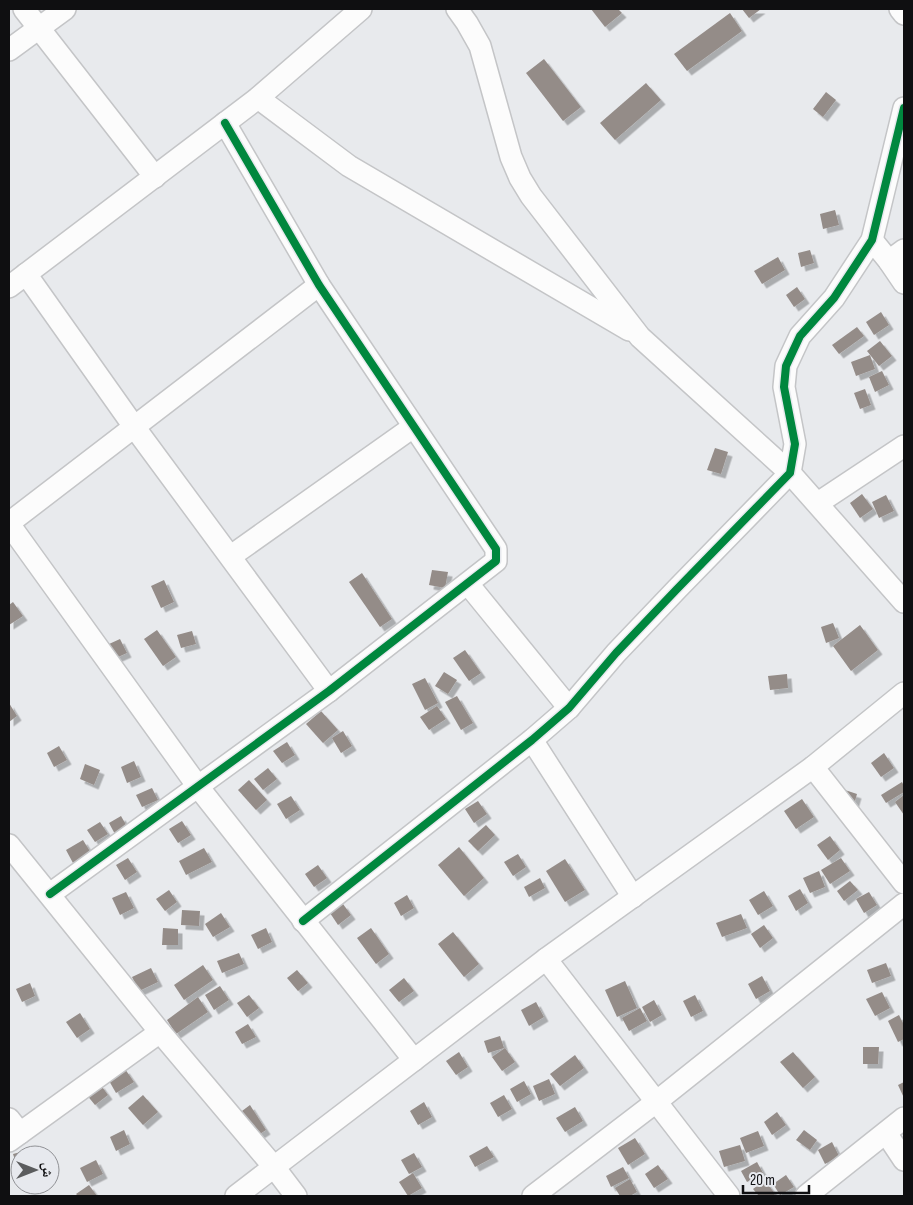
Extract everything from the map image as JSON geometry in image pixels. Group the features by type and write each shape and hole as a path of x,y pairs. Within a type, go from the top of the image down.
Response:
{"street":[{"path":"24,9 155,177"},
{"path":"9,50 65,9"},
{"path":"329,691 135,428 17,280 258,98 361,9"},
{"path":"457,9 480,46 511,157 520,178 531,196 640,337 790,473 904,602"},
{"path":"900,9 904,14"},
{"path":"258,98 349,166 640,337"},
{"path":"304,921 532,740 569,708 616,653 677,588 790,473 795,444 784,387 786,366 800,336 834,298 872,240 904,108"},
{"path":"50,894 199,788 329,691 496,562 496,549 319,286 225,123"},
{"path":"872,240 897,256 904,283"},
{"path":"319,286 9,524 199,788 414,1060"},
{"path":"230,556 413,427"},
{"path":"818,503 904,446"},
{"path":"468,584 569,708"},
{"path":"236,1196 546,959 813,767 904,694"},
{"path":"532,740 632,897"},
{"path":"813,767 904,882"},
{"path":"9,845 296,1196"},
{"path":"533,1196 656,1102 904,904"},
{"path":"546,959 729,1196"},
{"path":"12,1131 160,1032"},
{"path":"806,1196 904,1118"},
{"path":"886,1134 904,1160"}],"building":[{"path":"591,9 618,9 622,13 605,27"},
{"path":"742,9 761,9 749,18"},
{"path":"730,13 742,31 687,71 674,54"},
{"path":"544,59 581,107 563,121 526,73"},
{"path":"646,83 661,100 615,140 600,123"},
{"path":"826,92 836,100 823,117 813,109"},
{"path":"835,210 839,225 823,229 820,214"},
{"path":"810,250 814,263 801,267 798,253"},
{"path":"778,257 785,270 762,284 754,271"},
{"path":"797,287 805,299 794,307 786,295"},
{"path":"881,312 889,325 874,335 866,322"},
{"path":"857,327 864,336 839,354 832,345"},
{"path":"880,341 892,356 879,366 867,351"},
{"path":"870,355 875,369 856,376 851,362"},
{"path":"882,371 889,385 875,392 869,377"},
{"path":"865,389 871,405 860,409 854,393"},
{"path":"715,448 728,452 721,474 707,470"},
{"path":"862,494 873,509 860,518 850,503"},
{"path":"886,495 894,511 879,518 872,502"},
{"path":"432,570 448,572 445,588 429,585"},
{"path":"362,573 392,619 380,627 349,582"},
{"path":"164,580 174,602 161,608 151,586"},
{"path":"13,602 23,616 9,625 9,605"},
{"path":"833,623 839,638 826,643 821,627"},
{"path":"860,625 878,650 851,671 833,646"},
{"path":"157,630 176,657 163,666 144,639"},
{"path":"192,631 196,644 181,648 177,635"},
{"path":"120,639 127,653 102,664 96,650"},
{"path":"465,650 481,673 469,681 453,658"},
{"path":"444,672 457,680 448,694 435,686"},
{"path":"787,674 788,688 770,690 768,676"},
{"path":"425,678 438,703 425,710 412,684"},
{"path":"457,696 473,723 461,730 445,702"},
{"path":"9,703 17,716 9,722"},
{"path":"437,706 446,719 429,730 420,717"},
{"path":"321,711 338,730 323,743 306,724"},
{"path":"343,731 352,746 341,753 332,738"},
{"path":"287,742 295,755 282,763 273,751"},
{"path":"59,746 67,760 54,767 47,753"},
{"path":"884,753 894,768 881,777 871,763"},
{"path":"134,761 141,777 127,783 121,767"},
{"path":"85,764 100,770 94,785 80,779"},
{"path":"268,768 277,779 263,790 254,779"},
{"path":"249,780 267,800 256,810 238,790"},
{"path":"902,782 904,792 886,803 881,795"},
{"path":"152,788 158,800 142,807 136,795"},
{"path":"842,789 857,794 852,811"},
{"path":"904,795 904,815 895,802"},
{"path":"291,796 300,810 286,819 277,804"},
{"path":"802,799 814,817 796,829 784,811"},
{"path":"478,801 487,814 474,823 465,809"},
{"path":"121,816 129,830 116,836 109,823"},
{"path":"182,821 191,835 178,843 169,829"},
{"path":"100,822 108,834 95,842 87,830"},
{"path":"486,825 495,835 478,851 468,841"},
{"path":"830,836 840,850 828,860 817,845"},
{"path":"83,840 91,853 73,863 66,850"},
{"path":"459,847 484,878 464,896 438,865"},
{"path":"204,848 212,862 186,875 179,861"},
{"path":"518,854 526,867 513,876 504,862"},
{"path":"128,858 137,872 125,880 116,865"},
{"path":"841,858 850,871 830,884 821,870"},
{"path":"565,859 585,890 565,902 546,871"},
{"path":"318,865 327,878 314,887 305,874"},
{"path":"819,871 825,887 810,893 803,878"},
{"path":"540,878 545,888 529,897 524,887"},
{"path":"850,881 858,890 844,901 837,891"},
{"path":"800,889 808,903 796,911 788,896"},
{"path":"169,890 177,902 165,911 156,899"},
{"path":"764,891 773,906 758,915 749,900"},
{"path":"126,892 134,908 120,915 112,898"},
{"path":"869,892 877,905 864,913 856,899"},
{"path":"407,895 414,908 401,916 394,903"},
{"path":"343,904 351,915 338,925 330,913"},
{"path":"182,910 200,911 199,926 181,925"},
{"path":"221,913 230,927 213,937 205,924"},
{"path":"741,914 747,928 722,937 716,923"},
{"path":"764,925 773,938 760,948 751,934"},
{"path":"163,928 178,929 178,945 162,945"},
{"path":"266,928 272,942 258,949 251,935"},
{"path":"371,928 389,954 376,964 357,938"},
{"path":"453,932 479,964 464,977 438,944"},
{"path":"239,953 244,964 222,973 217,961"},
{"path":"886,963 891,976 872,983 867,970"},
{"path":"203,965 213,980 184,1000 174,985"},
{"path":"151,968 158,982 139,991 132,977"},
{"path":"297,970 308,983 298,991 287,978"},
{"path":"762,976 770,991 756,999 748,984"},
{"path":"404,978 414,991 399,1002 389,990"},
{"path":"625,981 637,1008 617,1017 605,990"},
{"path":"30,983 35,996 22,1002 16,989"},
{"path":"220,986 229,1000 214,1010 205,995"},
{"path":"882,992 890,1008 875,1016 866,999"},
{"path":"249,995 259,1008 247,1017 237,1003"},
{"path":"695,995 703,1011 691,1017 683,1001"},
{"path":"198,997 208,1012 176,1034 167,1020"},
{"path":"654,1000 662,1015 650,1022 642,1007"},
{"path":"536,1002 544,1017 529,1026 521,1010"},
{"path":"640,1008 647,1021 629,1031 622,1018"},
{"path":"80,1013 90,1029 77,1038 66,1022"},
{"path":"899,1015 904,1025 904,1039 898,1042 888,1021"},
{"path":"248,1024 256,1037 242,1044 235,1032"},
{"path":"500,1036 504,1048 488,1053 484,1041"},
{"path":"863,1047 879,1047 878,1064 863,1064"},
{"path":"505,1048 515,1062 502,1071 492,1057"},
{"path":"459,1052 468,1067 456,1075 446,1061"},
{"path":"793,1052 815,1077 803,1088 780,1062"},
{"path":"575,1055 584,1068 560,1086 550,1074"},
{"path":"125,1069 134,1082 116,1093 108,1079"},
{"path":"549,1079 555,1094 539,1101 533,1086"},
{"path":"524,1081 531,1094 517,1102 510,1089"},
{"path":"904,1082 904,1098 898,1085"},
{"path":"100,1084 108,1095 95,1105 86,1094"},
{"path":"143,1095 158,1112 143,1125 128,1108"},
{"path":"504,1095 512,1109 498,1117 490,1103"},
{"path":"424,1102 432,1117 418,1125 410,1111"},
{"path":"250,1105 266,1130 255,1137 238,1114"},
{"path":"575,1107 583,1121 565,1132 556,1118"},
{"path":"777,1112 786,1125 772,1135 764,1122"},
{"path":"124,1130 130,1144 116,1151 110,1137"},
{"path":"804,1130 817,1140 810,1150 796,1140"},
{"path":"758,1131 764,1146 746,1153 740,1138"},
{"path":"635,1138 645,1154 628,1165 618,1148"},
{"path":"832,1142 839,1156 825,1164 818,1150"},
{"path":"740,1145 745,1161 724,1167 719,1151"},
{"path":"487,1146 494,1157 475,1167 469,1156"},
{"path":"414,1153 422,1167 409,1174 401,1160"},
{"path":"96,1160 103,1174 87,1182 80,1168"},
{"path":"757,1162 763,1173 747,1182 741,1171"},
{"path":"658,1165 668,1179 654,1188 645,1174"},
{"path":"623,1167 629,1178 611,1187 606,1176"},
{"path":"413,1173 422,1188 408,1196 399,1182"},
{"path":"786,1175 794,1187 780,1195 773,1184"},
{"path":"630,1179 637,1192 630,1196 620,1196 615,1188"},
{"path":"765,1180 775,1194 773,1196 759,1196 753,1189"},
{"path":"89,1185 97,1196 78,1196 76,1194"}],"cycle path":[{"path":"303,921 532,740 569,708 616,653 790,473 795,444 784,387 786,366 800,336 834,298 872,240 904,108"},
{"path":"50,894 329,691 496,561 496,549 319,285 225,123"}]}
